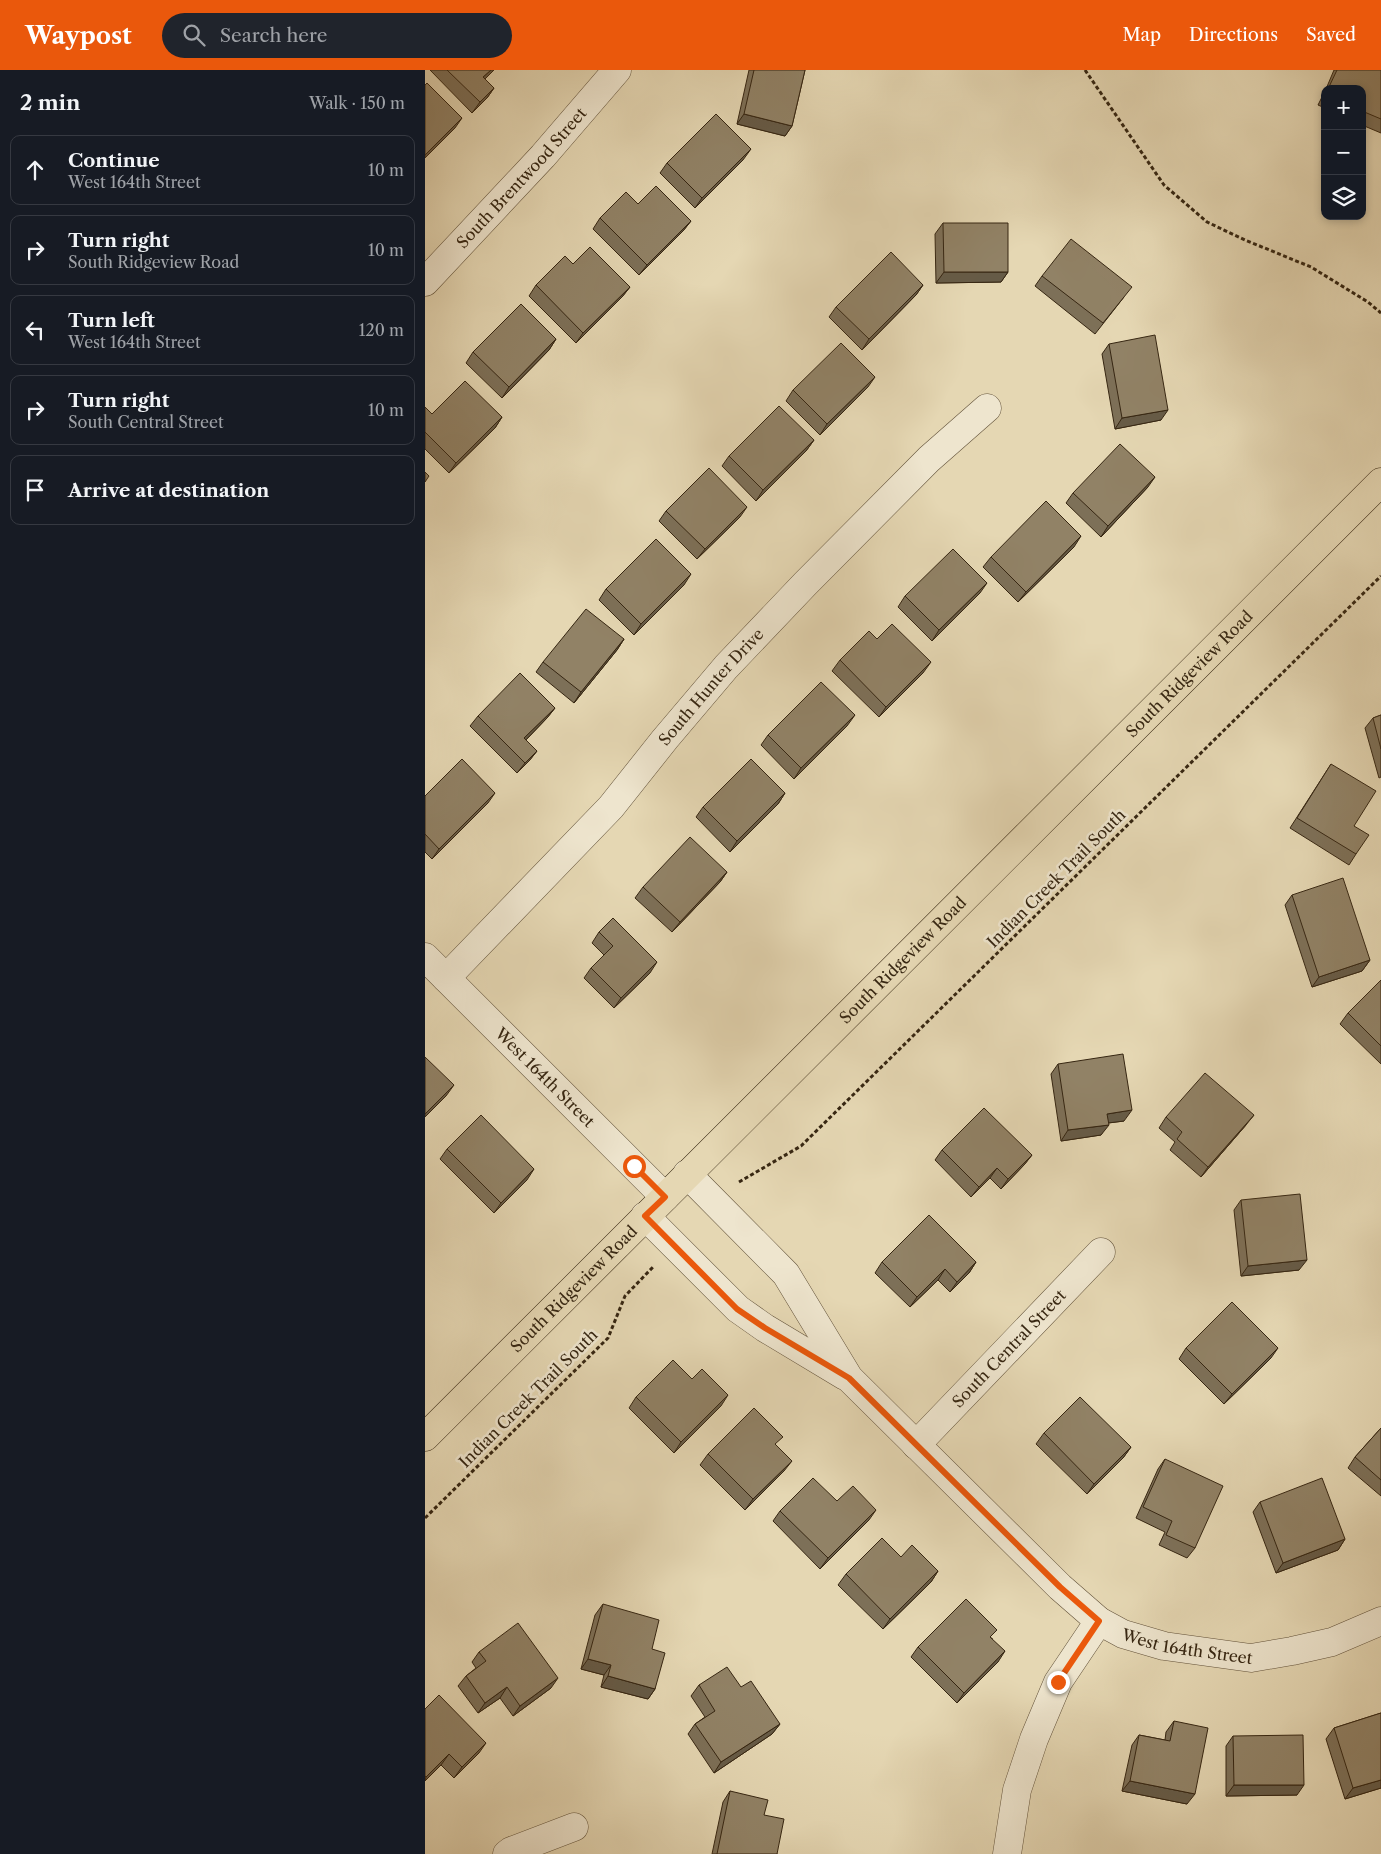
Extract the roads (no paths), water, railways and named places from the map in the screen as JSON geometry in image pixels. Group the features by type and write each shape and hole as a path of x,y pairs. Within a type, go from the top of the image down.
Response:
{"main road":[{"name":"South Ridgeview Road","path":"425,1437 1381,482"}],"street":[{"name":"South Brentwood Street","path":"425,282 543,156 617,70"},
{"name":"South Hunter Drive","path":"446,978 611,807 726,667 929,459 987,408"},
{"name":"West 164th Street","path":"425,957 665,1197"},
{"name":"West 164th Street","path":"687,1174 786,1274 849,1378"},
{"name":"West 164th Street","path":"645,1216 737,1309 849,1378 1060,1587 1099,1621 1123,1634 1164,1646 1251,1658 1292,1652 1332,1642 1381,1621"},
{"name":"South Central Street","path":"917,1444 1101,1252"},
{"path":"1007,1854 1017,1790 1034,1739 1058,1682 1099,1621"},
{"path":"507,1854 574,1827"}]}
